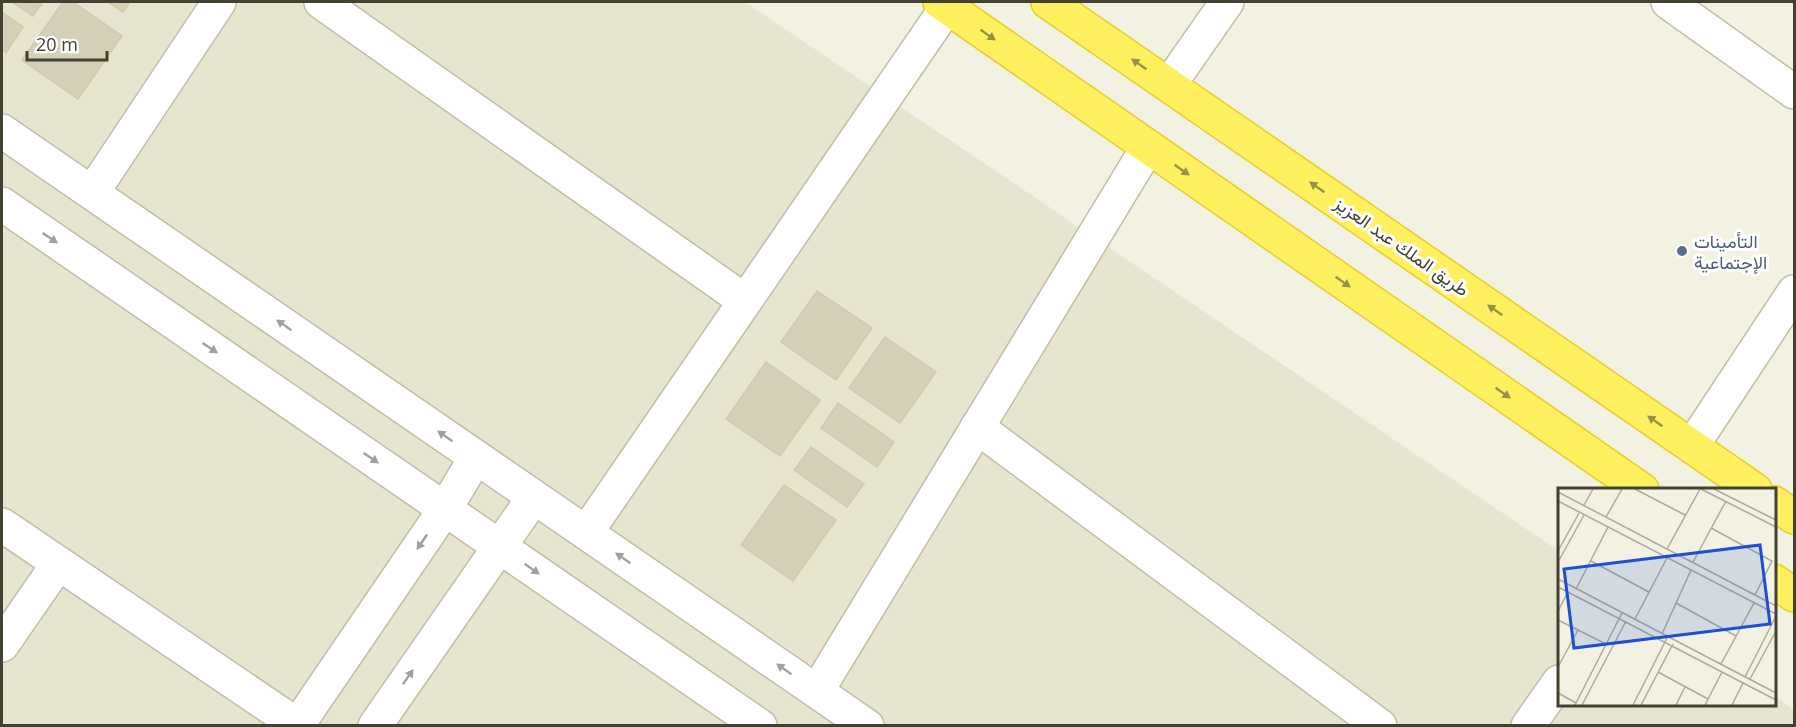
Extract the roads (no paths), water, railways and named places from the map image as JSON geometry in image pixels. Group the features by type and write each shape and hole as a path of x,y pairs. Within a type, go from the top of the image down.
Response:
{"highway":[{"name":"طريق الملك عبد العزيز","path":"1048,2 1752,488"},
{"path":"944,4 1639,488"},
{"path":"1775,504 1794,517"},
{"path":"1775,582 1794,595"}],"street":[{"path":"92,193 219,2"},
{"path":"321,2 745,301"},
{"path":"1168,85 1227,2"},
{"path":"1668,2 1794,92"},
{"path":"586,533 944,4"},
{"path":"2,131 864,725"},
{"path":"817,691 1148,147"},
{"path":"4,212 445,509 760,726"},
{"path":"1692,446 1794,292"},
{"path":"977,427 1380,726"},
{"path":"2,525 297,725 445,509 476,457"},
{"path":"375,726 534,497"},
{"path":"2,645 58,564"},
{"path":"1528,726 1558,683"}],"place":[{"name":"التأمينات الإجتماعية","path":"1682,251"}]}
